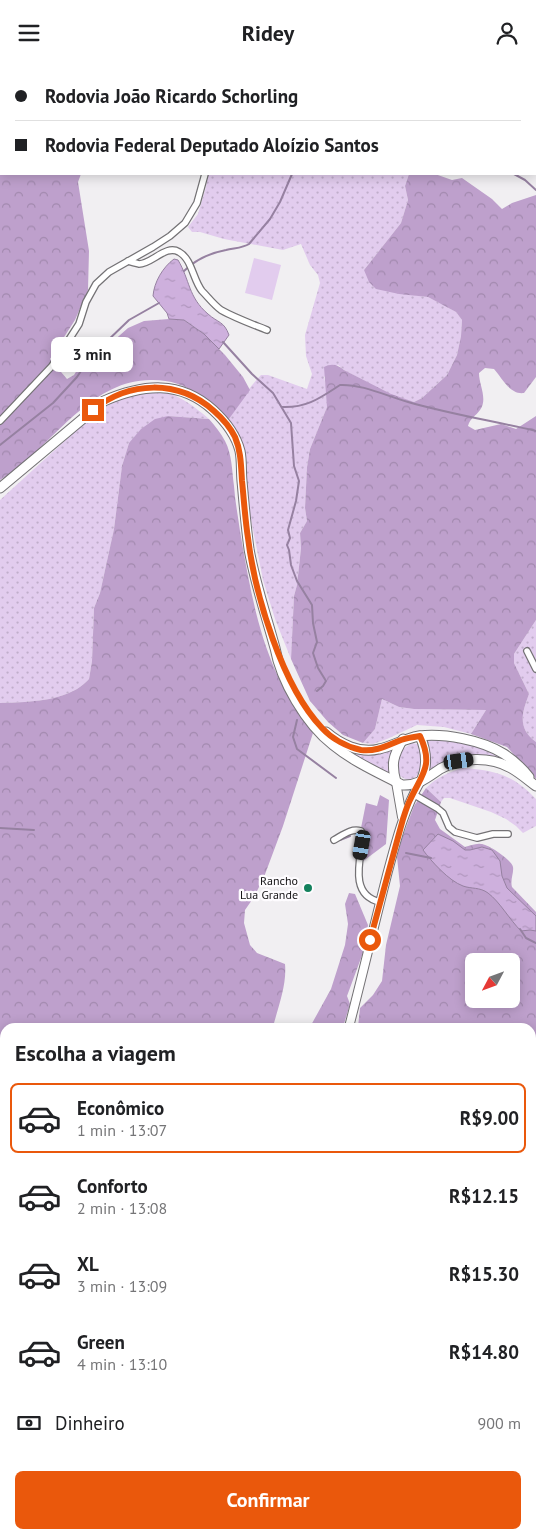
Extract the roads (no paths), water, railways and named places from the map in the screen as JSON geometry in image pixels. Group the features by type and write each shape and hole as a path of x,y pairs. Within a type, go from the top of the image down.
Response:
{"highway":[{"path":"0,488 104,401 137,389 157,387 169,388 190,394 204,402 220,416 234,437 240,452 247,532 253,570 282,674 306,716 322,735 332,745 352,759 402,785 420,782 443,767 459,761 477,759 509,767 536,785"},
{"path":"275,648 302,701 319,725 347,746 362,750 378,749 403,739 420,736 457,737 503,753 520,767 536,785"},
{"path":"420,736 426,753 424,775 420,782"},
{"path":"396,782 393,762 395,753 403,739"}],"main road":[{"path":"396,782 403,819"},
{"path":"350,1023 403,819 420,782"}],"street":[{"path":"0,421 52,366 79,324 86,302 96,284 109,272 154,247 185,223 197,203 203,176"},
{"path":"128,261 140,264 164,252 178,251 188,262 201,289 213,303 222,310 267,330"},
{"path":"527,651 536,669"},
{"path":"414,794 437,807 443,813 449,827 455,831 471,837 508,834"},
{"path":"334,840 356,829 361,831 363,835 358,875 360,885 368,897 380,902"}],"water":[{"path":"174,259 178,260 182,267 193,295 201,308 227,330 229,335 219,349 204,334 184,320 169,319 167,313 153,296 155,285 160,275"},
{"path":"438,834 453,841 465,850 482,847 492,850 500,861 502,876 507,888 536,916 536,931 521,931 497,901 488,893 466,887 452,880 441,870 423,850"}],"waterway":[{"path":"184,271 193,263 209,255 249,244 270,219 292,175"},
{"path":"516,175 536,190"},
{"path":"0,445 53,403 77,377 87,362 129,320 159,303"},
{"path":"223,342 252,374 273,393 291,423 294,466 299,481 288,530 290,538 287,545 297,581 312,605 317,642 313,653 318,668 326,681 317,691"},
{"path":"282,407 306,404 340,385 349,385 366,388 440,410 536,431"},
{"path":"297,720 293,737 297,749 336,778"},
{"path":"0,828 34,830"},
{"path":"340,840 350,836"},
{"path":"406,853 431,858"},
{"path":"520,929 526,938 536,943"}],"place":[{"name":"Rancho Lua Grande","path":"308,888"}]}
